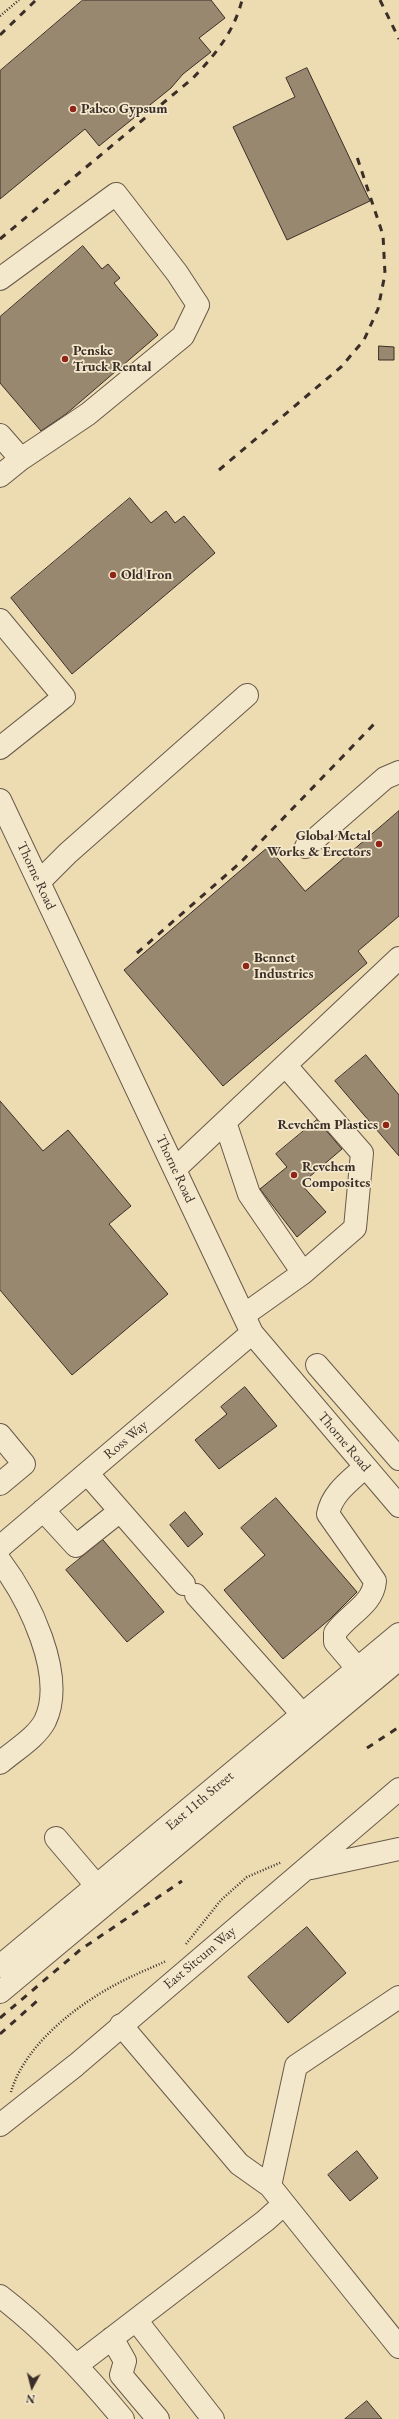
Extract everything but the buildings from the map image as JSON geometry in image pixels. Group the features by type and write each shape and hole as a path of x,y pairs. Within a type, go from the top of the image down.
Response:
{"street":[{"path":"0,279 116,194 177,273 198,305 183,336 88,414 21,459 0,476"},
{"path":"0,435 21,459"},
{"path":"0,620 64,697 0,748"},
{"path":"39,882 68,853 247,694"},
{"path":"306,847 385,778 399,772"},
{"name":"Thorne Road","path":"0,800 248,1324 365,1467 399,1506"},
{"path":"175,1169 399,958"},
{"name":"Ross Way","path":"0,1547 87,1473 303,1273 355,1228 362,1152 286,1066"},
{"path":"224,1122 249,1194 303,1273"},
{"path":"317,1365 399,1458"},
{"path":"0,1435 24,1464 0,1484"},
{"path":"358,1668 335,1642 335,1633 369,1600 374,1591 375,1581 328,1514 331,1502 337,1494 365,1467"},
{"path":"87,1473 303,1715"},
{"path":"43,1510 76,1546 120,1511"},
{"path":"0,1561 27,1604 52,1675 50,1700 45,1720 34,1735 0,1762"},
{"name":"East 11th Street","path":"0,1966 399,1634"},
{"path":"0,1992 399,1659"},
{"name":"East Sitcum Way","path":"0,2125 76,2065 399,1789"},
{"path":"56,1838 96,1885"},
{"path":"306,1869 399,1849"},
{"path":"270,2186 296,2066 396,2005"},
{"path":"122,2025 239,2164 270,2186 399,2347"},
{"path":"77,2365 259,2225 284,2204"},
{"path":"0,2296 32,2321 77,2365 123,2419"},
{"path":"136,2320 213,2419"},
{"path":"112,2338 125,2361 122,2375 158,2419"}],"path":[{"path":"0,16 19,0"},
{"path":"181,1949 221,1900 246,1877 284,1862"},
{"path":"10,2096 24,2066 40,2041 57,2025 82,2006 134,1975 172,1958"}],"railway":[{"path":"0,239 193,78 209,61 229,33 242,0"},
{"path":"380,0 399,39"},
{"path":"0,35 35,1"},
{"path":"219,470 341,367 364,340 378,309 385,274 383,235 356,154"},
{"path":"137,953 241,862 376,722"},
{"path":"367,1748 399,1727"},
{"path":"0,2018 80,1950 182,1881"},
{"path":"0,2034 37,2001"}],"place":[{"name":"Pabco Gypsum","path":"73,109"},
{"name":"Penske Truck Rental","path":"65,359"},
{"name":"Old Iron","path":"113,575"},
{"name":"Global Metal Works & Erectors","path":"379,844"},
{"name":"Bennet Industries","path":"246,966"},
{"name":"Revchem Plastics","path":"386,1125"},
{"name":"Revchem Composites","path":"294,1175"}]}
